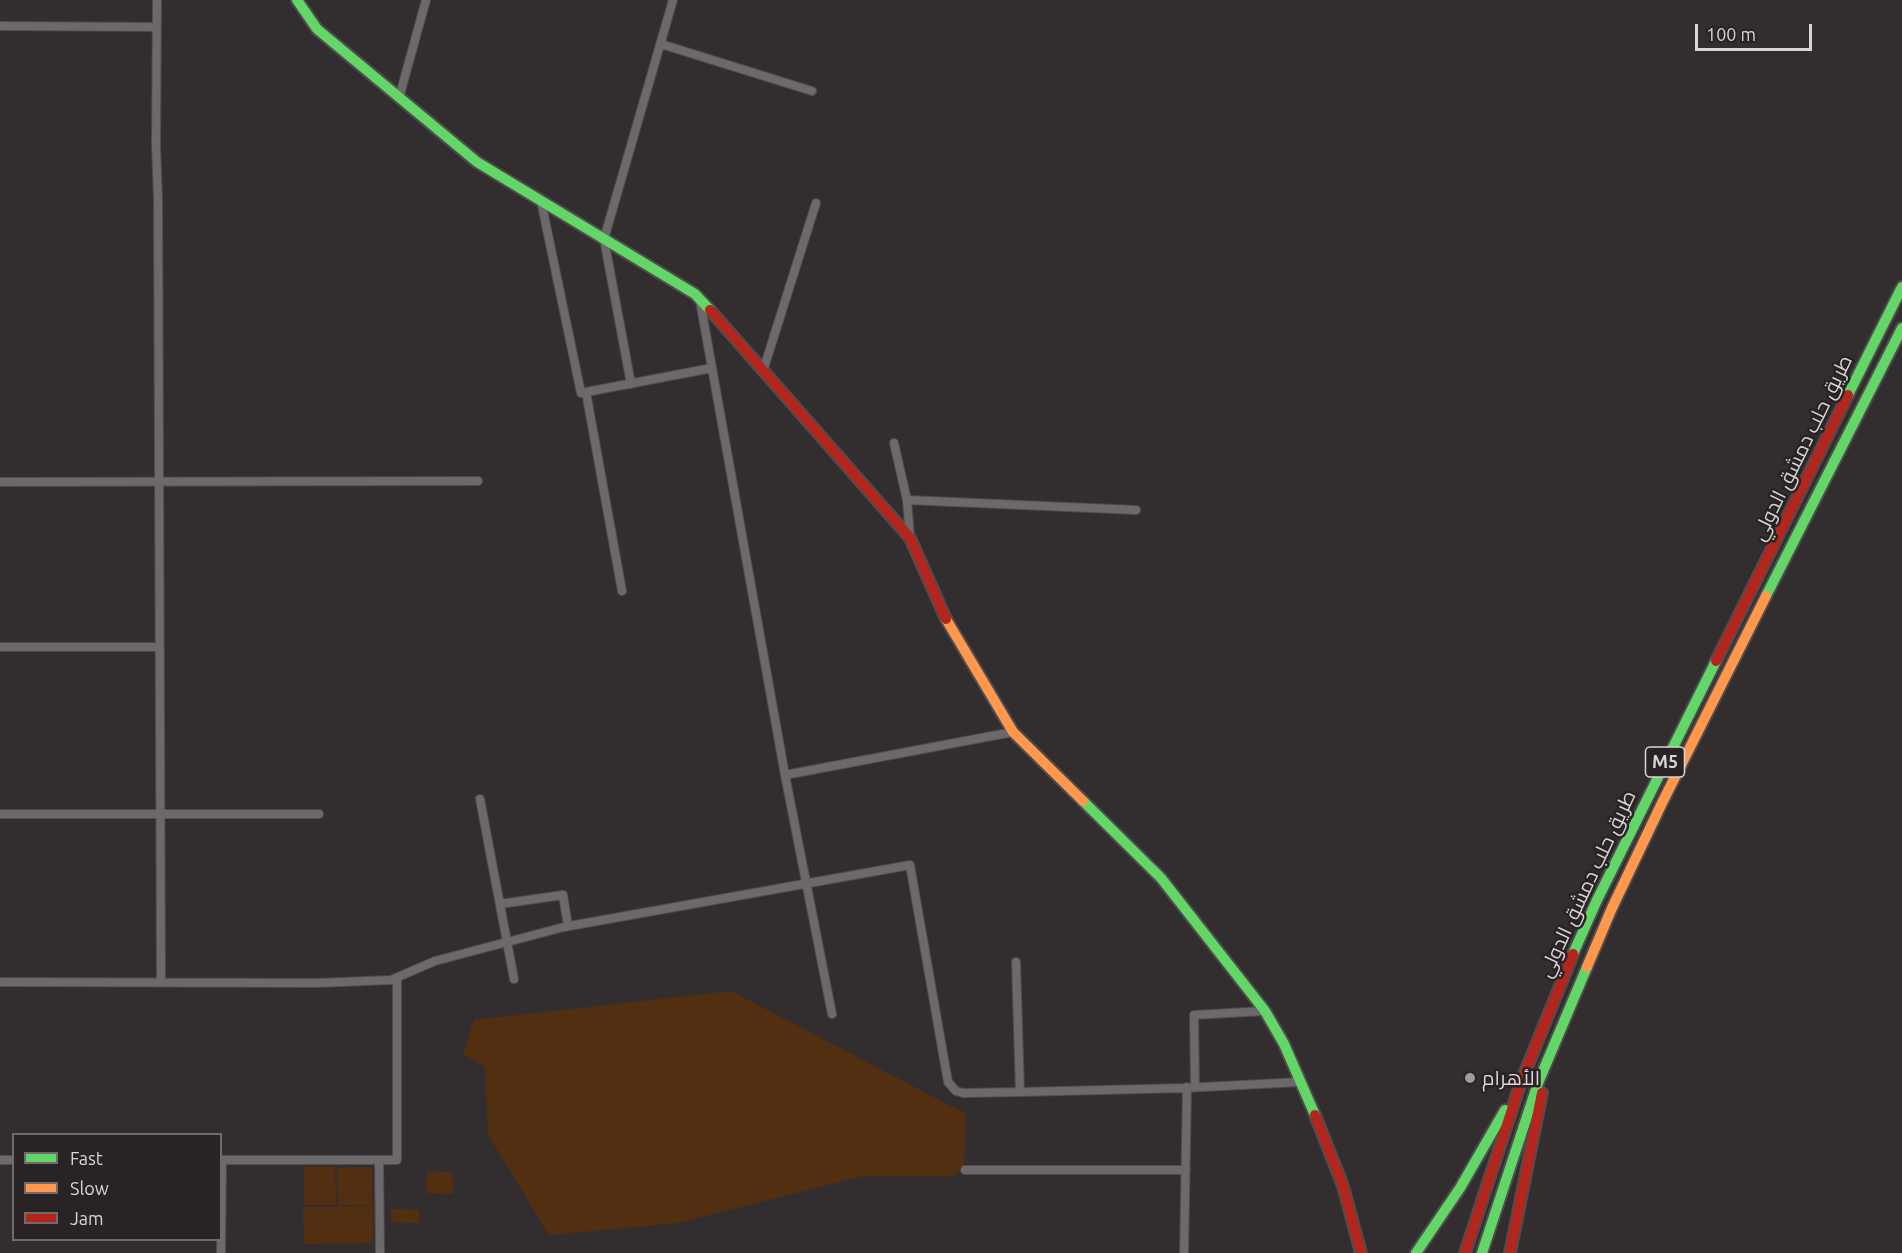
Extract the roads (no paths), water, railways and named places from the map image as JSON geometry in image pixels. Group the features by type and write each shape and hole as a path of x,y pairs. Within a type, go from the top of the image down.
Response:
{"main road":[{"path":"297,0 317,29 477,162 695,294 910,538 945,617 1012,732 1161,878 1265,1011 1284,1044 1323,1132 1343,1186 1361,1253"},
{"name":"طريق حلب دمشق الدولي","path":"1465,1253 1521,1082 1596,900 1902,287"},
{"name":"طريق حلب دمشق الدولي","path":"1482,1253 1550,1053 1612,908 1662,803 1902,328"},
{"path":"1510,1253 1550,1053"},
{"path":"1416,1253 1460,1188 1521,1082"}],"street":[{"path":"157,0 161,982"},
{"path":"399,98 426,0"},
{"path":"631,384 604,239 673,0"},
{"path":"0,26 157,27"},
{"path":"660,44 812,91"},
{"path":"541,201 581,393 712,368"},
{"path":"763,371 816,203"},
{"path":"700,300 785,775 832,1014"},
{"path":"586,392 622,591"},
{"path":"894,443 907,500 910,538"},
{"path":"0,482 478,481"},
{"path":"907,500 1136,510"},
{"path":"0,648 158,647"},
{"path":"785,775 1012,732"},
{"path":"480,799 514,979"},
{"path":"0,814 319,814"},
{"path":"0,982 317,983 391,980 435,961 568,926 910,865 948,1082 956,1091 963,1093 1020,1092 1300,1082"},
{"path":"500,904 563,895 568,926"},
{"path":"1016,962 1020,1092"},
{"path":"222,1160 397,1160 397,978"},
{"path":"1184,1253 1194,1015 1265,1011"},
{"path":"380,1160 380,1253"},
{"path":"965,1170 1186,1170"}],"place":[{"name":"الأهرام","path":"1470,1078"}]}
